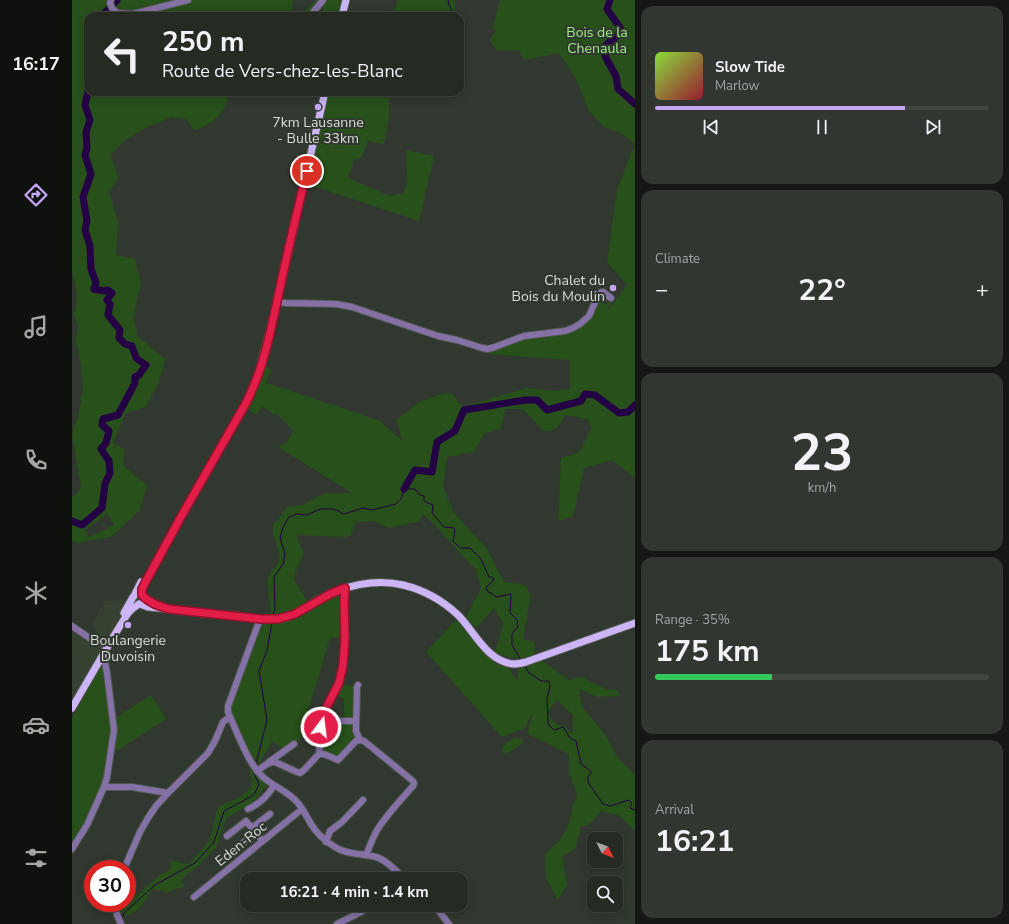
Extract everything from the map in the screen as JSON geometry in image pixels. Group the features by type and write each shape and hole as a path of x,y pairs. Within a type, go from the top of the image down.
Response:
{"main road":[{"path":"343,12 346,0"},
{"path":"72,708 128,613 141,600 142,589 145,583 246,403 255,384 262,363 277,302 324,96"},
{"path":"115,634 124,613 148,570 182,515"},
{"path":"134,597 138,594 141,600 169,609 260,619 278,619 290,616 303,610 330,594 345,588 366,583 383,582 400,584 431,595 445,604 459,616 484,648 493,656 508,663 515,664 526,662 635,623"}],"street":[{"path":"141,12 188,0"},
{"path":"313,12 323,0"},
{"path":"111,2 112,8 116,12"},
{"path":"277,302 336,304 352,307 438,336 488,349 524,336 573,328 589,316 599,293 603,292 611,298"},
{"path":"269,763 275,762 300,773 319,754 322,716 339,683 343,665 345,638 345,588"},
{"path":"260,619 228,706 228,712 250,761 257,771 292,797 302,809 319,835 326,842 341,850 355,854 377,857 396,872"},
{"path":"72,626 91,639 108,646"},
{"path":"72,849 87,825 107,778 114,730 108,680 103,655"},
{"path":"358,685 356,731 360,740 364,741 414,783 412,788 396,805 377,830 366,855"},
{"path":"128,860 140,832 156,806 208,753 223,722 230,717"},
{"path":"321,727 333,727 340,720 356,721"},
{"path":"319,754 324,754 338,760 356,741 360,740"},
{"path":"257,771 294,744"},
{"path":"248,809 266,796 274,785"},
{"path":"104,787 132,787 168,793"},
{"path":"326,842 330,831 342,822 363,800"},
{"name":"Eden-Roc","path":"194,897 302,809"},
{"path":"255,831 252,828 270,814"},
{"path":"227,836 246,821 263,841"},
{"path":"238,847 255,831"},
{"path":"116,912 121,924"},
{"path":"337,924 361,912"},
{"path":"440,912 449,924"}],"shaded area":[{"path":"120,600 127,602 107,641 94,637 96,631 92,624 105,601"},
{"path":"76,632 100,647 101,650 72,704 72,633"}],"green space":[{"path":"72,0 293,0 292,12 84,12 84,96 229,96 223,110 206,126 194,130 186,119 172,117 151,125 125,140 111,154 118,178 109,192 118,222 116,255 135,259 141,283 133,319 138,337 165,359 159,382 146,407 126,413 113,443 124,449 123,466 147,485 140,510 111,537 77,543 72,541 72,496 76,495 81,488 72,433 78,417 83,388 81,364 76,339 78,325 74,315 77,293 72,269","holes":["107,514 114,524 103,531 88,537 85,530"]},
{"path":"316,0 346,0 343,12 323,12 323,9 319,5 313,12 303,12"},
{"path":"397,0 455,0 455,12 390,12 396,7"},
{"name":"Bois de la Chenaula","path":"500,0 635,0 635,478 612,460 584,468 573,516 558,521 561,458 579,453 591,429 588,419 565,415 561,423 554,430 542,431 535,421 522,409 505,409 501,428 484,434 474,452 447,457 443,487 454,513 487,549 504,582 525,585 531,595 523,639 534,642 535,655 519,659 495,653 503,624 494,608 476,628 465,618 481,588 476,570 424,514 417,522 389,528 374,521 356,522 350,536 345,537 298,535 298,540 303,553 294,575 294,580 310,605 345,588 345,638 330,638 307,715 304,735 284,750 272,741 260,763 255,762 251,757 230,712 231,703 260,619 269,619 271,615 267,580 271,571 279,561 279,553 273,533 273,524 280,518 287,507 303,505 323,494 352,493 278,447 286,443 294,431 276,413 273,414 262,406 256,415 247,408 263,366 268,367 273,372 269,374 266,383 380,421 402,441 397,420 419,402 442,394 451,393 463,407 526,388 554,391 570,389 570,360 489,354 488,349 524,336 565,331 589,316 597,297 604,304 611,301 611,305 608,308 609,309 627,285 607,262 618,187 634,147 633,142 621,133 604,127 589,111 575,77 559,53 524,60 519,50 497,50 489,40 496,31 493,28"},
{"path":"324,96 389,96 389,119 384,144 368,141 361,158 354,159 348,178 390,196 403,193 407,183 406,150 434,156 419,221 304,183"},
{"path":"456,620 496,664 507,667 518,681 518,667 541,660 569,680 582,677 605,689 618,690 619,696 597,697 579,689 582,707 604,733 618,758 635,775 635,831 620,816 601,811 589,825 581,826 575,849 562,856 567,885 558,900 546,879 545,854 560,840 570,822 571,812 577,794 569,774 569,754 528,734 532,713 525,728 502,737 426,652","holes":["557,700 573,715 573,731 570,733 565,726 558,725 554,722 547,712"]},
{"path":"104,666 111,730 103,784 86,824 72,846 72,718 100,667"},
{"path":"340,683 350,686 356,685 355,718 344,719 344,699 335,694"},
{"path":"151,695 166,719 112,754 114,719"},
{"path":"340,723 354,723 354,733 357,738 339,757 321,751 321,738 325,730"},
{"path":"515,738 523,739 523,742 518,747 506,754 503,753 502,749 506,743"},
{"path":"251,768 267,784 256,799 226,818 217,847 201,862 202,864 187,874 180,881 185,886 168,892 153,889 139,909 136,911 136,896 160,875 171,869 170,861 189,864 210,840 216,813 220,806 240,797 248,791 252,785 249,772"},
{"path":"122,912 134,912 125,917"}],"waterway":[{"path":"106,12 117,0"},
{"path":"448,0 448,4 452,12"},
{"path":"610,0 607,9 621,29 620,33 603,48 606,58 616,76 618,89 635,104"},
{"path":"72,521 82,525 102,508 105,484 110,473 109,461 101,449 106,443 109,431 102,425 103,419 118,415 135,383 135,377 139,375 146,365 136,358 132,346 125,344 119,338 120,330 108,315 110,304 107,300 112,293 108,290 104,291 94,289 96,283 91,269 90,246 85,230 87,221 83,197 91,174 85,155 87,148 86,132 90,120 85,105 87,96"},
{"path":"404,489 415,470 432,472 437,442 455,431 464,410 525,400 537,400 547,410 581,401 585,394 595,395 619,413 628,412 635,405"},
{"path":"273,616 275,608 274,577 283,564 285,554 280,538 283,527 289,517 297,514 306,515 321,509 334,509 344,514 363,508 372,510 396,504 401,499 404,489 415,489 420,495 424,496 424,501 433,505 432,513 444,527 454,528 455,531 453,541 460,548 470,548 481,559 489,577 492,577 494,580 486,587 487,591 497,597 511,594 510,613 517,620 518,626 512,634 512,645 521,660"},
{"path":"256,764 267,720 259,671 267,650 272,623"},
{"path":"525,666 529,673 541,681 549,681 550,686 547,699 548,724 554,730 563,727 570,738 576,741 581,764 592,772 588,777 588,782 603,804 610,806 629,800 632,803 630,808 635,810"},
{"path":"122,917 125,912 155,885 195,863 214,842 224,811 254,795 259,784 254,772"}],"place":[{"name":"7km Lausanne - Bulle 33km","path":"318,107"},
{"name":"Chalet du Bois du Moulin","path":"613,288"},
{"name":"Boulangerie Duvoisin","path":"128,625"}],"route":[{"path":"307,171 272,323 262,363 252,392 143,586 142,595 150,602 169,609 260,619 278,619 295,614 330,594 345,588 345,650 343,665 339,683 322,716 321,727"}]}
